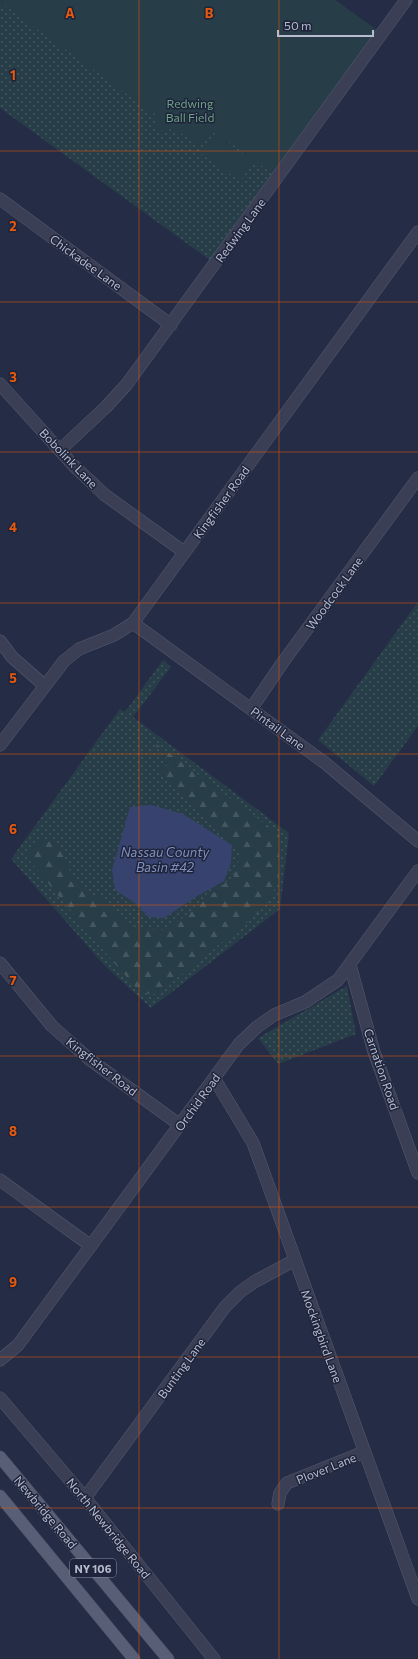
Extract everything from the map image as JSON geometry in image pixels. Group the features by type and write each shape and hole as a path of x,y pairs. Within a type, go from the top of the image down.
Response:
{"main road":[{"name":"Newbridge Road","path":"0,1456 168,1659"},
{"name":"Newbridge Road","path":"0,1496 134,1659"}],"street":[{"name":"Redwing Lane","path":"60,450 122,390 406,0"},
{"name":"Chickadee Lane","path":"0,199 171,324"},
{"name":"Kingfisher Road","path":"0,745 64,661 79,649 114,635 133,623 418,232"},
{"name":"Bobolink Lane","path":"0,384 74,466 105,495 184,552"},
{"name":"Woodcock Lane","path":"251,709 418,478"},
{"name":"Pintail Lane","path":"133,623 325,763 418,841"},
{"path":"0,641 12,657 45,686"},
{"name":"Orchid Road","path":"0,1360 18,1345 239,1044 257,1027 274,1015 305,1002 332,985 350,965 418,871"},
{"name":"Kingfisher Road","path":"0,963 52,1026 89,1059 180,1125"},
{"name":"Carnation Road","path":"350,965 374,1052 418,1173"},
{"name":"Mockingbird Lane","path":"214,1078 253,1143 418,1599"},
{"path":"0,1180 91,1246"},
{"name":"Bunting Lane","path":"85,1498 225,1307 240,1292 254,1282 295,1260"},
{"name":"North Newbridge Road","path":"0,1398 85,1498 214,1659"},
{"name":"Plover Lane","path":"278,1504 280,1493 287,1483 364,1452"}],"green space":[{"name":"Redwing Ball Field","path":"0,0 335,0 381,33 214,263 0,108"},
{"path":"0,0 335,0 381,33 277,177 212,129 200,146 175,129 156,131 156,115 0,2"},
{"path":"214,134 254,162 240,181 200,153"},
{"path":"418,602 418,726 374,786 318,740"},
{"path":"163,660 171,667 133,717 289,833 280,909 151,1008 104,965 11,859 120,709 125,712"},
{"path":"152,741 279,834 279,874 271,900 255,916 162,990 152,995 139,991 103,950 29,860 26,852 35,842 50,838 63,852 69,869 82,888 106,902 122,918 140,929 161,930 176,923 234,876 241,851 156,770 171,764"},
{"path":"347,986 356,1034 278,1064 258,1038"}],"water":[{"name":"Nassau County Basin #42","path":"151,805 183,814 232,845 231,863 224,881 194,898 164,918 148,917 138,905 115,890 112,870 130,807"}]}
